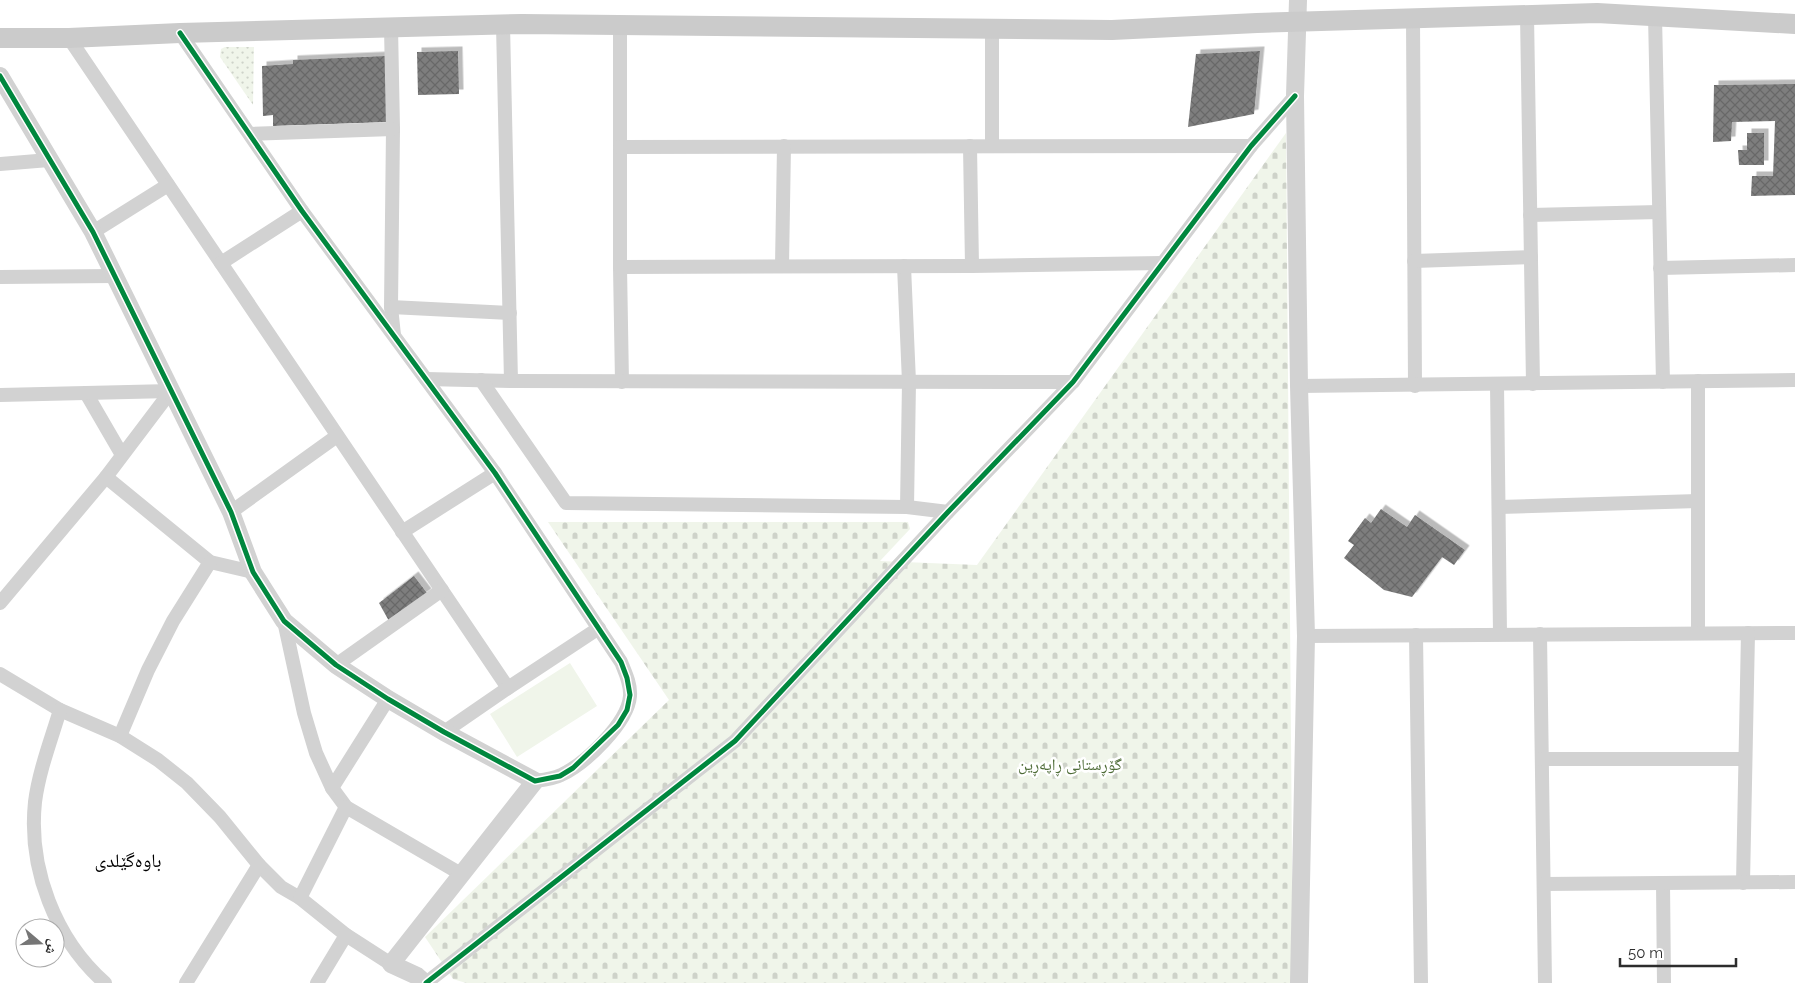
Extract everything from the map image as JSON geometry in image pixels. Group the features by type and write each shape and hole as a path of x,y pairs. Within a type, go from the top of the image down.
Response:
{"main road":[{"path":"0,38 68,38 180,33 503,25 1112,30 1296,21 1597,13 1795,24"}],"street":[{"path":"1298,0 1294,96 1306,636 1299,983"},
{"path":"1527,15 1533,384"},
{"path":"1655,16 1663,382"},
{"path":"1413,18 1415,386"},
{"path":"503,25 511,381"},
{"path":"620,26 622,382"},
{"path":"392,27 391,307 394,336"},
{"path":"992,29 992,146"},
{"path":"0,76 93,232 231,512 254,572 284,621 336,665 444,732 535,780 560,776 573,768 607,738 618,725 626,710 630,695 627,678 621,662 495,473 302,210 180,33"},
{"path":"68,38 508,688"},
{"path":"0,674 60,710 120,736 158,760 187,783 220,817 281,887 300,898 346,935 391,964 417,976 425,983 735,741 948,512 1073,382 1250,146 1294,96"},
{"path":"250,134 393,129"},
{"path":"782,266 784,146"},
{"path":"970,146 972,266"},
{"path":"620,147 1250,146"},
{"path":"0,164 49,160"},
{"path":"93,232 168,185"},
{"path":"221,263 302,210"},
{"path":"1530,215 1659,212"},
{"path":"1414,261 1531,257"},
{"path":"620,267 972,266 1162,263"},
{"path":"1660,268 1795,265"},
{"path":"904,266 908,382 906,507"},
{"path":"0,277 115,276"},
{"path":"391,307 510,313"},
{"path":"426,379 622,382 1073,382"},
{"path":"481,380 566,503 906,507 948,512"},
{"path":"1299,386 1795,380"},
{"path":"1698,381 1698,633"},
{"path":"1497,384 1500,634"},
{"path":"0,395 171,391"},
{"path":"0,602 106,477 171,391"},
{"path":"86,393 122,455"},
{"path":"231,512 338,436"},
{"path":"402,532 495,473"},
{"path":"106,477 210,562 254,572"},
{"path":"1498,507 1698,501"},
{"path":"120,736 152,662 173,621 210,562"},
{"path":"336,665 442,590"},
{"path":"284,621 304,713 316,753 332,788 346,807 461,874"},
{"path":"444,732 599,628"},
{"path":"1743,882 1748,633"},
{"path":"1306,636 1795,633"},
{"path":"1540,634 1545,983"},
{"path":"1416,635 1421,983"},
{"path":"332,788 388,699"},
{"path":"60,710 41,773 35,802 34,831 38,868 48,899 62,931 82,960 104,983"},
{"path":"1542,759 1745,759"},
{"path":"391,964 535,780"},
{"path":"300,898 346,807"},
{"path":"186,983 260,865"},
{"path":"1544,884 1795,882"},
{"path":"1663,883 1664,983"},
{"path":"317,983 346,935"}],"green space":[{"path":"225,47 254,47 253,105 220,57 221,49"},
{"name":"گۆڕستانی ڕاپەڕین","path":"1286,133 1293,983 466,983 453,979 425,937 669,700 548,522 908,522 910,529 880,561 977,565"},
{"path":"570,663 597,706 517,757 490,714"}],"building":[{"path":"458,51 459,94 418,95 417,52"},
{"path":"1260,51 1254,114 1188,127 1196,54"},
{"path":"386,56 388,122 273,126 273,115 263,116 262,66 293,64 293,60"},
{"path":"1795,84 1795,195 1751,196 1752,176 1773,176 1775,121 1732,122 1731,141 1713,142 1714,85"},
{"path":"1747,133 1764,133 1764,165 1739,165 1738,150 1747,150"},
{"path":"1381,509 1407,527 1415,515 1465,550 1454,565 1442,557 1412,597 1384,590 1344,558 1354,545 1348,541 1365,518 1371,523"},
{"path":"414,576 427,593 389,621 379,603"}],"cycle path":[{"path":"0,76 93,232 231,512 253,572 284,621 336,665 444,732 535,781 560,776 573,768 618,725 627,710 630,695 627,678 621,662 495,473 302,211 180,33"},
{"path":"426,983 735,741 948,512 1073,382 1251,146 1295,96"}],"district":[{"name":"باوەگێلدی","path":"128,860"}]}
